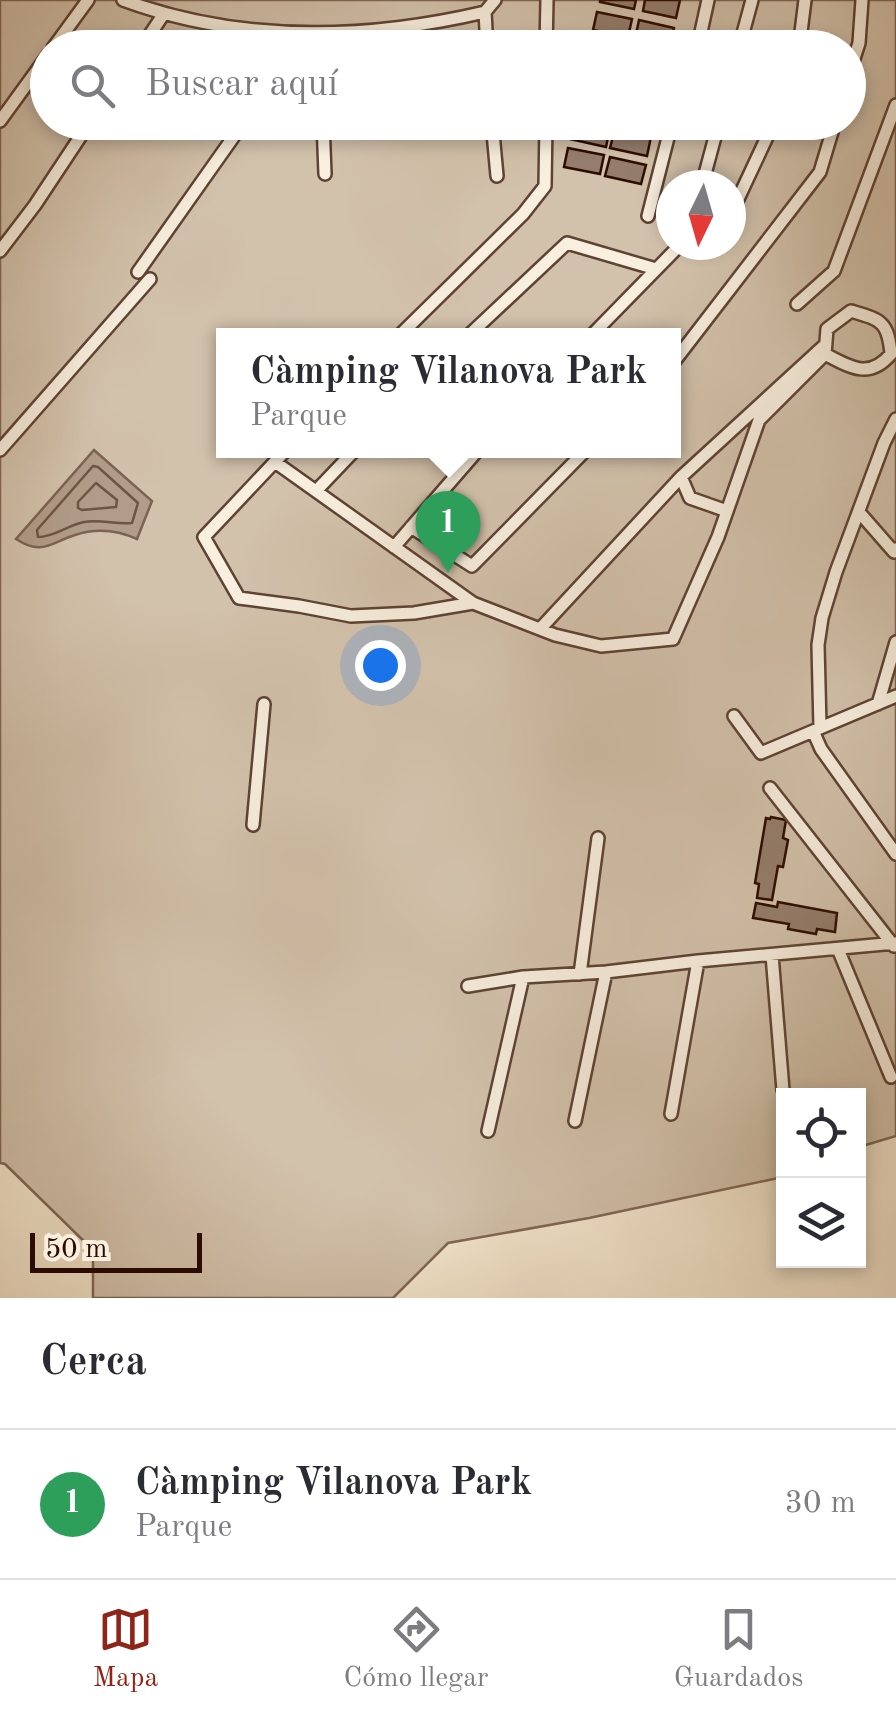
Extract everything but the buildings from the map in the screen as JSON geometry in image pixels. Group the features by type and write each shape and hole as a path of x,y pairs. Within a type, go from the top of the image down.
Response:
{"lane":[{"path":"66,30 88,0"},
{"path":"123,0 163,15 253,30"},
{"path":"487,30 486,12 495,0"},
{"path":"546,30 547,0"},
{"path":"702,30 708,0"},
{"path":"744,30 752,0"},
{"path":"802,30 805,0"},
{"path":"859,30 862,0"},
{"path":"357,30 434,24 486,12"},
{"path":"153,30 163,15"},
{"path":"0,121 30,80"},
{"path":"797,304 834,271 896,105"},
{"path":"0,251 78,140"},
{"path":"138,272 231,140"},
{"path":"324,140 325,174"},
{"path":"494,140 497,176"},
{"path":"408,328 523,214 545,186 546,140"},
{"path":"648,216 667,140"},
{"path":"706,170 714,140"},
{"path":"746,182 766,140"},
{"path":"681,353 820,172 830,140"},
{"path":"477,328 568,243 656,269"},
{"path":"599,328 665,260"},
{"path":"0,450 150,279"},
{"path":"275,462 473,603 540,629 601,646 673,640 727,511 759,420 825,349 827,329 851,311 878,319 889,332 890,354 880,366 849,366 825,349"},
{"path":"540,629 680,477 825,349"},
{"path":"896,419 884,442 822,618 816,729 821,749 896,854"},
{"path":"279,458 204,537 239,598 352,616 414,613 473,603"},
{"path":"316,491 347,458"},
{"path":"394,547 471,458"},
{"path":"411,528 472,566 578,458"},
{"path":"680,477 690,498 727,511"},
{"path":"859,512 894,552 896,549"},
{"path":"878,704 896,642"},
{"path":"734,716 761,753 894,697 896,711"},
{"path":"253,825 264,704"},
{"path":"770,788 895,945"},
{"path":"580,974 598,838"},
{"path":"468,986 523,977 895,945"},
{"path":"838,949 892,1077"},
{"path":"772,955 783,1088"},
{"path":"670,1114 698,961"},
{"path":"574,1122 606,972"},
{"path":"488,1131 523,977"}],"shaded area":[{"path":"0,0 896,0 896,1136 866,1145 866,1088 776,1088 776,1178 448,1243 393,1298 93,1298 93,1250 0,1163"}],"water":[{"path":"94,450 152,501 137,539 91,531 33,547 16,539"}],"place":[{"name":"Càmping Vilanova Park","path":"448,573"}]}
